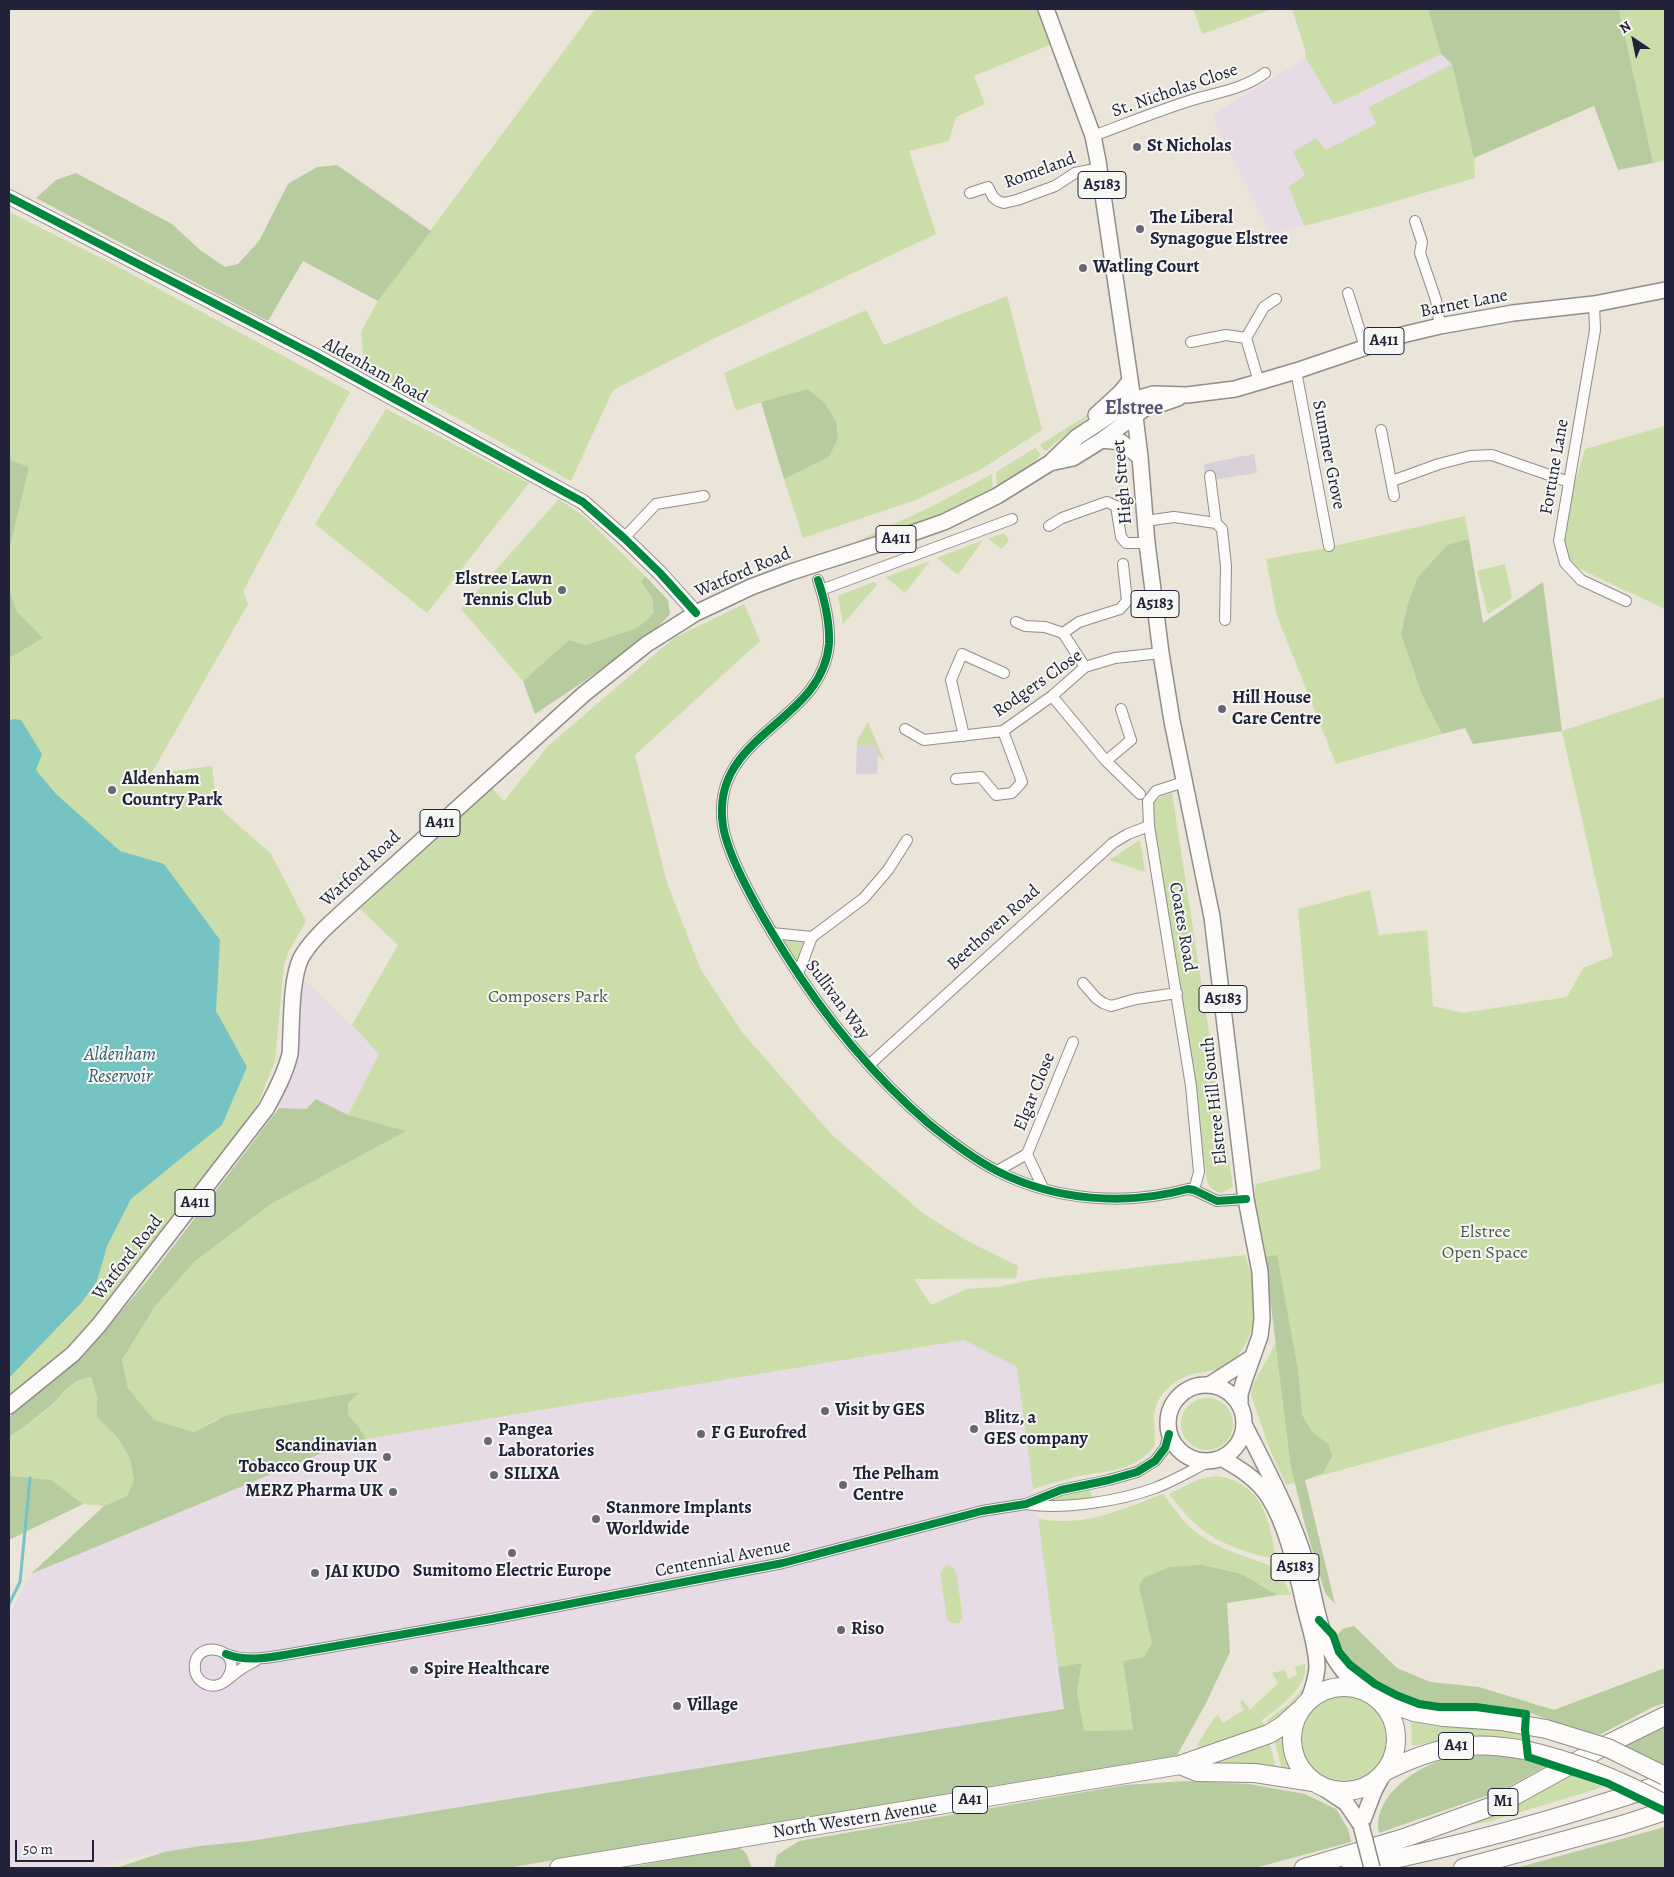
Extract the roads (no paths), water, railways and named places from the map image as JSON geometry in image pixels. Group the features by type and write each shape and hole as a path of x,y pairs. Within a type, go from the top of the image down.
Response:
{"highway":[{"path":"1342,1687 1362,1689 1379,1698 1393,1722 1396,1733 1394,1757 1384,1773 1372,1784 1350,1792 1337,1792 1319,1785 1304,1773 1297,1764 1291,1744 1295,1721 1304,1705 1328,1689 1342,1687"},
{"name":"A41","path":"1379,1698 1414,1712 1444,1717 1501,1721 1546,1729 1608,1748 1665,1776"},
{"name":"North Western Avenue","path":"559,1868 1180,1765 1269,1734 1282,1726 1304,1705"},
{"name":"M1","path":"1304,1868 1415,1834 1501,1803 1610,1743 1665,1716"},
{"name":"A41","path":"1384,1773 1423,1754 1462,1745 1505,1746 1560,1758 1634,1787 1665,1804"},
{"name":"North Western Avenue","path":"1180,1765 1197,1772 1255,1773 1319,1785"},
{"name":"M1","path":"1351,1868 1396,1859 1556,1818 1665,1784"},
{"path":"1463,1868 1622,1825 1665,1811"}],"main road":[{"name":"High Street","path":"1046,9 1093,136 1100,168 1133,400 1140,456 1147,543 1161,653 1178,750"},
{"name":"Barnet Lane","path":"1133,400 1153,394 1187,395 1235,389 1296,371 1402,335 1440,326 1513,312 1594,304 1665,290"},
{"path":"1077,436 1090,420 1130,381"},
{"name":"Barnet Lane","path":"1135,416 1148,406 1162,404 1187,395"},
{"name":"Watford Road","path":"9,1406 73,1354 99,1326 266,1109 288,1063 296,972 309,946 344,911 584,694 647,644 696,613 752,587 944,522 997,496 1050,463 1077,436 1133,400"},
{"name":"Watford Road","path":"1050,463 1073,458 1135,416"},
{"path":"1102,440 1121,442 1140,456"},
{"name":"Elstree Hill South","path":"1178,750 1216,942 1246,1199 1260,1272 1262,1294 1260,1336 1240,1394 1240,1403"},
{"path":"1209,1385 1251,1358"},
{"path":"1209,1385 1217,1386 1228,1392 1240,1403 1244,1424 1242,1437 1232,1451 1215,1459 1196,1459 1185,1455 1178,1449 1169,1434 1168,1414 1175,1399 1189,1388 1209,1385"},
{"name":"A5183","path":"1244,1424 1289,1516 1302,1550 1324,1638 1332,1656 1347,1676 1362,1689"},
{"name":"A5183","path":"1215,1459 1241,1469 1260,1486 1269,1497 1283,1529 1293,1559 1316,1654 1316,1678 1304,1705"},
{"path":"1361,1825 1371,1798 1384,1773"},
{"path":"1319,1785 1346,1803 1361,1825 1372,1868"}],"street":[{"name":"St. Nicholas Close","path":"1093,136 1185,102 1218,94 1253,82 1265,73"},
{"name":"Romeland","path":"970,192 988,187 993,197 1004,203 1055,186 1075,173 1100,168"},
{"name":"Aldenham Road","path":"9,196 314,355 583,502 660,573 696,613"},
{"path":"1415,221 1422,242 1420,253 1436,300 1440,326"},
{"path":"1348,293 1365,347"},
{"path":"1259,382 1246,338 1264,307 1276,299"},
{"name":"Fortune Lane","path":"1594,304 1595,330 1559,541 1565,563 1581,580 1626,601"},
{"path":"1191,342 1226,335 1246,338"},
{"name":"Summer Grove","path":"1296,371 1329,546"},
{"path":"1381,430 1394,496"},
{"path":"1392,481 1439,464 1470,456 1492,455 1569,482"},
{"path":"1210,476 1226,566 1225,620"},
{"path":"624,538 656,504 704,496"},
{"path":"1049,526 1062,518 1108,502 1116,506 1122,537 1126,542 1147,543"},
{"path":"1145,521 1174,517 1219,526"},
{"name":"Sullivan Way","path":"1012,519 820,585 829,623 829,647 824,665 814,686 802,701 755,742 740,758 729,777 722,810 727,842 746,885 772,933 798,974 834,1024 908,1106 968,1154 997,1171 1042,1188 1085,1198 1124,1200 1194,1190"},
{"path":"1063,633 1079,622 1120,609 1124,605 1127,601 1123,564"},
{"path":"1016,622 1025,626 1045,627 1063,633 1085,667"},
{"name":"Rodgers Close","path":"905,729 924,740 1003,731 1052,696 1085,667 1115,658 1161,653"},
{"path":"964,736 951,680 962,654 1004,673"},
{"path":"1052,696 1106,761 1140,794"},
{"path":"1106,761 1131,740 1121,708"},
{"path":"956,779 981,777 996,794 1012,793 1022,782 1003,731"},
{"name":"Coates Road","path":"1184,782 1156,791 1151,795 1148,802 1149,826 1191,1086 1199,1172 1194,1190"},
{"name":"Beethoven Road","path":"869,1065 1113,843 1128,834 1149,826"},
{"path":"798,974 812,937 864,898 888,870 907,840"},
{"path":"772,933 812,937"},
{"path":"1083,983 1096,998 1111,1006 1136,999 1177,993"},
{"name":"Elgar Close","path":"997,1171 1027,1154 1073,1042"},
{"name":"Elgar Close","path":"1027,1154 1042,1188"},
{"path":"1194,1190 1217,1201 1246,1199"},
{"name":"Centennial Avenue","path":"257,1660 491,1619 783,1563 982,1511 1026,1504 1061,1490 1137,1472 1155,1460 1165,1448 1169,1434"},
{"name":"Centennial Avenue","path":"1026,1504 1066,1506 1139,1493 1171,1481 1215,1459"},
{"path":"214,1649 236,1658 257,1660 218,1685 208,1685 198,1679 194,1668 195,1662 203,1652 214,1649"},
{"path":"226,1654 231,1664 230,1675 226,1680"}],"water":[{"name":"Aldenham Reservoir","path":"13,719 21,720 42,754 36,770 56,794 120,851 164,864 220,940 216,1011 247,1067 222,1125 131,1199 107,1246 97,1281 82,1302 9,1378 9,721"}],"waterway":[{"path":"9,1604 20,1582 30,1478"}],"place":[{"name":"St Nicholas","path":"1137,147"},
{"name":"The Liberal Synagogue Elstree","path":"1140,229"},
{"name":"Watling Court","path":"1083,268"},
{"name":"Elstree Lawn Tennis Club","path":"562,590"},
{"name":"Hill House Care Centre","path":"1222,709"},
{"name":"Aldenham Country Park","path":"112,790"},
{"name":"Visit by GES","path":"825,1411"},
{"name":"Blitz, a GES company","path":"974,1429"},
{"name":"F G Eurofred","path":"701,1434"},
{"name":"Pangea Laboratories","path":"488,1441"},
{"name":"Scandinavian Tobacco Group UK","path":"387,1457"},
{"name":"SILIXA","path":"494,1475"},
{"name":"The Pelham Centre","path":"843,1485"},
{"name":"MERZ Pharma UK","path":"393,1492"},
{"name":"Stanmore Implants Worldwide","path":"596,1519"},
{"name":"Sumitomo Electric Europe","path":"512,1553"},
{"name":"JAI KUDO","path":"315,1573"},
{"name":"Riso","path":"841,1630"},
{"name":"Spire Healthcare","path":"414,1670"},
{"name":"Village","path":"677,1706"}],"district":[{"name":"Elstree","path":"1134,409"}],"park label":[{"name":"Composers Park","path":"548,998"},
{"name":"Elstree Open Space","path":"1485,1243"}]}
